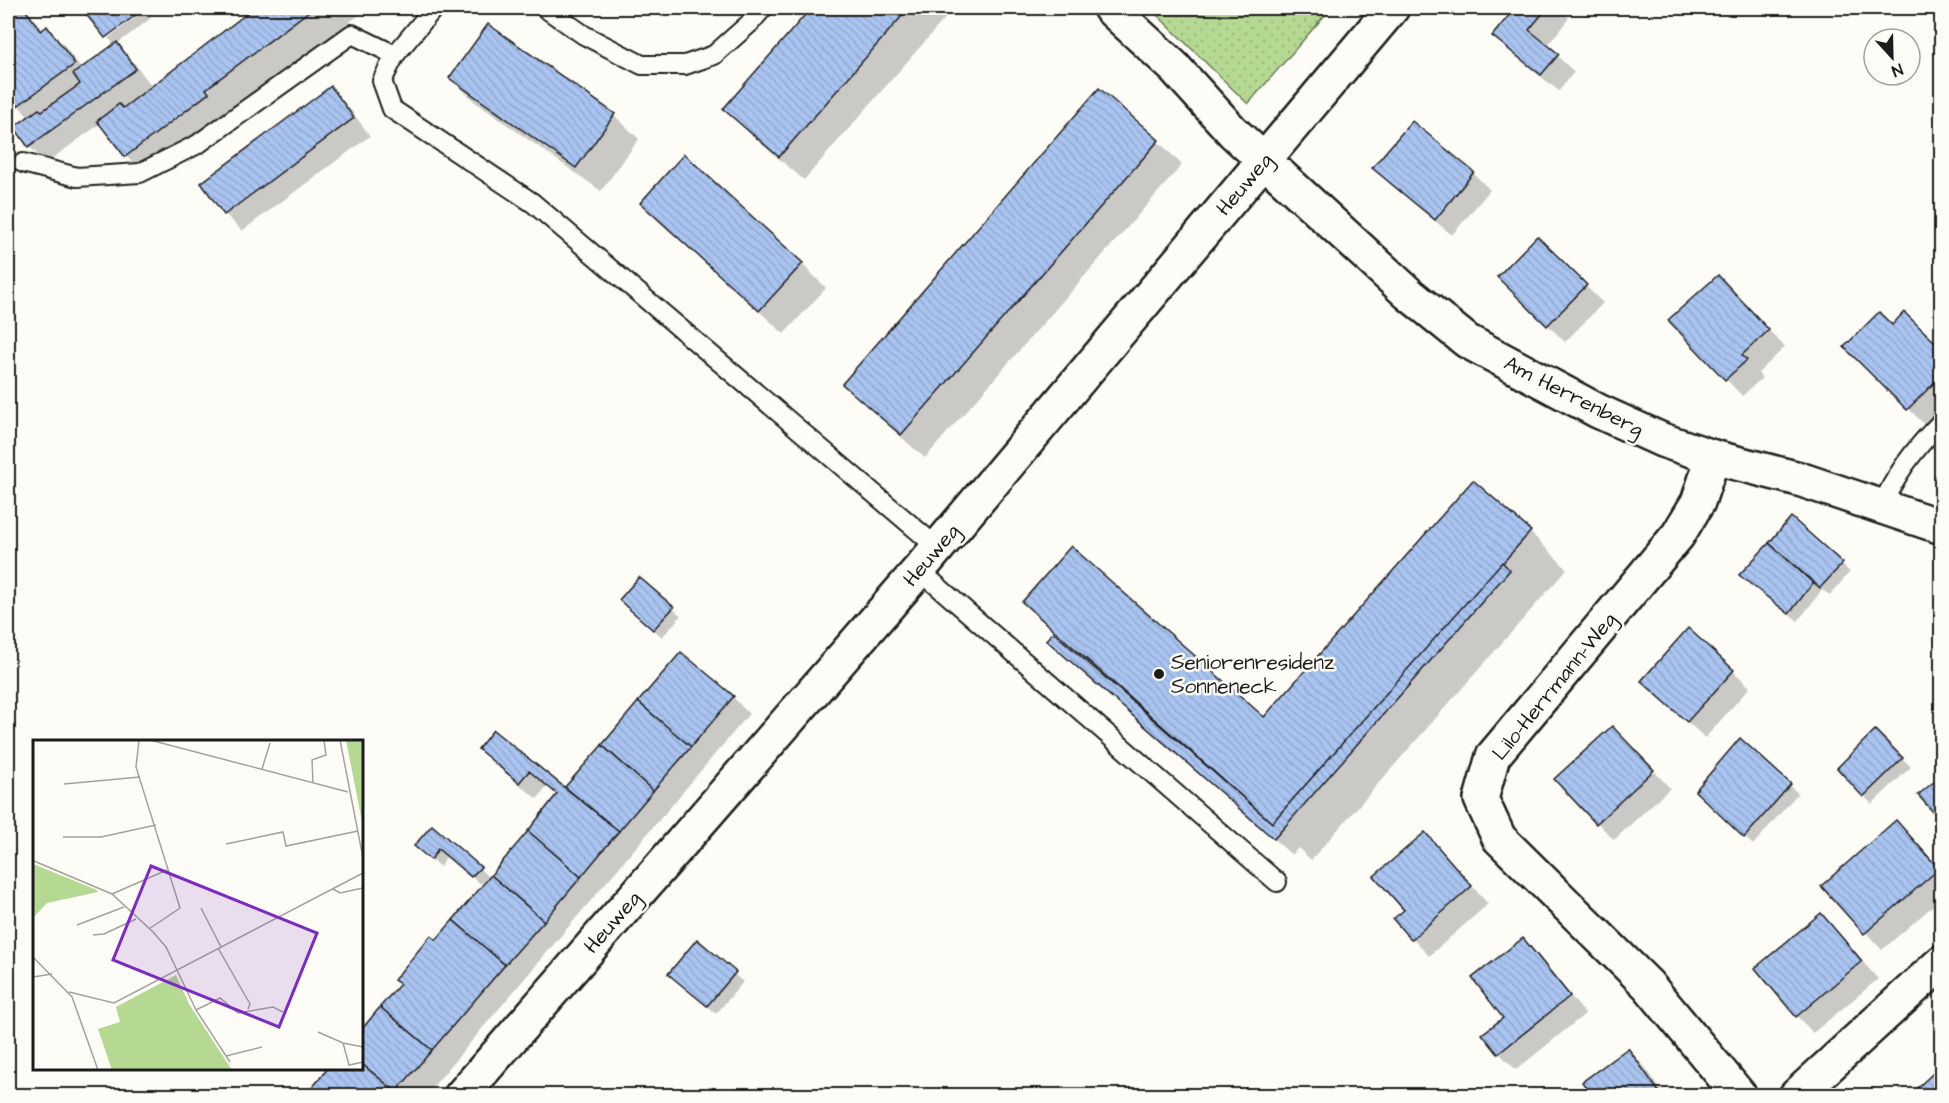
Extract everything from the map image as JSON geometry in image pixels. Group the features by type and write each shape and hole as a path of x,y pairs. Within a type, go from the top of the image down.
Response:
{"street":[{"name":"Am Herrenberg","path":"1110,8 1174,67 1233,132 1264,161 1409,294 1467,341 1598,411 1662,440 1713,457 1799,479 1941,527"},
{"name":"Heuweg","path":"461,1095 928,559 1392,8"},
{"name":"Lilo-Herrmann-Weg","path":"1713,457 1698,502 1678,535 1493,756 1481,799 1499,838 1648,986 1740,1095"},
{"path":"1796,1095 1941,962"}],"lane":[{"path":"434,8 395,55 382,81 392,109 533,203 928,559 1277,882"},
{"path":"545,8 584,35 642,65 685,65 714,55 750,23 763,8"},
{"path":"23,163 77,177 140,173 198,144 352,34 395,55"},
{"path":"1882,506 1888,490 1906,463 1941,421"}],"green space":[{"path":"1150,8 1331,8 1248,104"}],"building":[{"path":"8,8 24,8 41,31 47,26 75,64 16,107 8,96"},
{"path":"81,8 143,8 144,9 105,38"},
{"path":"254,8 313,8 206,89 209,93 125,157 97,121 119,104 123,108"},
{"path":"811,8 909,8 779,157 723,109"},
{"path":"1515,8 1547,8 1529,30 1559,54 1541,75 1492,36"},
{"path":"488,24 615,114 576,168 449,78"},
{"path":"117,42 136,69 28,147 14,127 39,109 42,111 80,84 73,74"},
{"path":"331,86 354,118 224,215 201,183"},
{"path":"1099,88 1159,140 901,435 842,384"},
{"path":"1412,121 1474,172 1435,220 1372,168"},
{"path":"684,154 803,263 759,311 640,203"},
{"path":"1537,236 1587,285 1547,326 1497,277"},
{"path":"1718,275 1769,330 1742,355 1747,360 1725,380 1668,320"},
{"path":"1879,312 1892,325 1904,312 1942,349 1942,375 1907,410 1844,347"},
{"name":"Seniorenresidenz Sonneneck","path":"1473,480 1531,531 1272,823 1022,602 1071,546 1264,717"},
{"path":"1791,517 1843,563 1820,588 1769,543"},
{"path":"1769,543 1813,583 1789,614 1739,575"},
{"path":"1502,562 1510,570 1274,839 1046,640 1053,632 1272,823"},
{"path":"639,577 674,607 653,630 619,600"},
{"path":"1688,628 1734,670 1687,722 1641,681"},
{"path":"681,652 734,696 691,747 638,702"},
{"path":"638,702 691,747 653,791 602,745"},
{"path":"1612,726 1654,770 1596,824 1554,779"},
{"path":"493,730 619,831 581,877 528,831 557,794 529,771 519,783 478,749"},
{"path":"1875,730 1903,758 1863,797 1837,768"},
{"path":"1740,738 1791,784 1744,838 1695,791"},
{"path":"602,745 653,791 619,831 565,787"},
{"path":"1942,775 1942,822 1918,795"},
{"path":"1896,820 1939,869 1864,934 1821,886"},
{"path":"432,825 481,867 471,877 438,849 431,860 414,846"},
{"path":"528,831 581,877 544,921 491,875"},
{"path":"1425,832 1472,886 1411,940 1393,919 1404,910 1374,876"},
{"path":"491,875 544,921 505,965 453,920"},
{"path":"1821,913 1862,961 1796,1017 1755,968"},
{"path":"453,920 505,965 432,1050 380,1007 400,984 394,980 431,935 436,940"},
{"path":"1523,938 1570,996 1498,1054 1482,1034 1503,1018 1472,978"},
{"path":"697,939 736,972 707,1006 668,974"},
{"path":"380,1007 432,1050 396,1092 363,1065 363,1028"},
{"path":"1628,1048 1662,1096 1592,1096 1582,1082"},
{"path":"363,1065 396,1092 394,1096 311,1096 308,1093 326,1070 363,1070"},
{"path":"1942,1065 1942,1096 1923,1096 1917,1088"},
{"path":"1917,1088 1923,1096 1909,1096"}],"place":[{"name":"Seniorenresidenz Sonneneck","path":"1159,674"}]}
